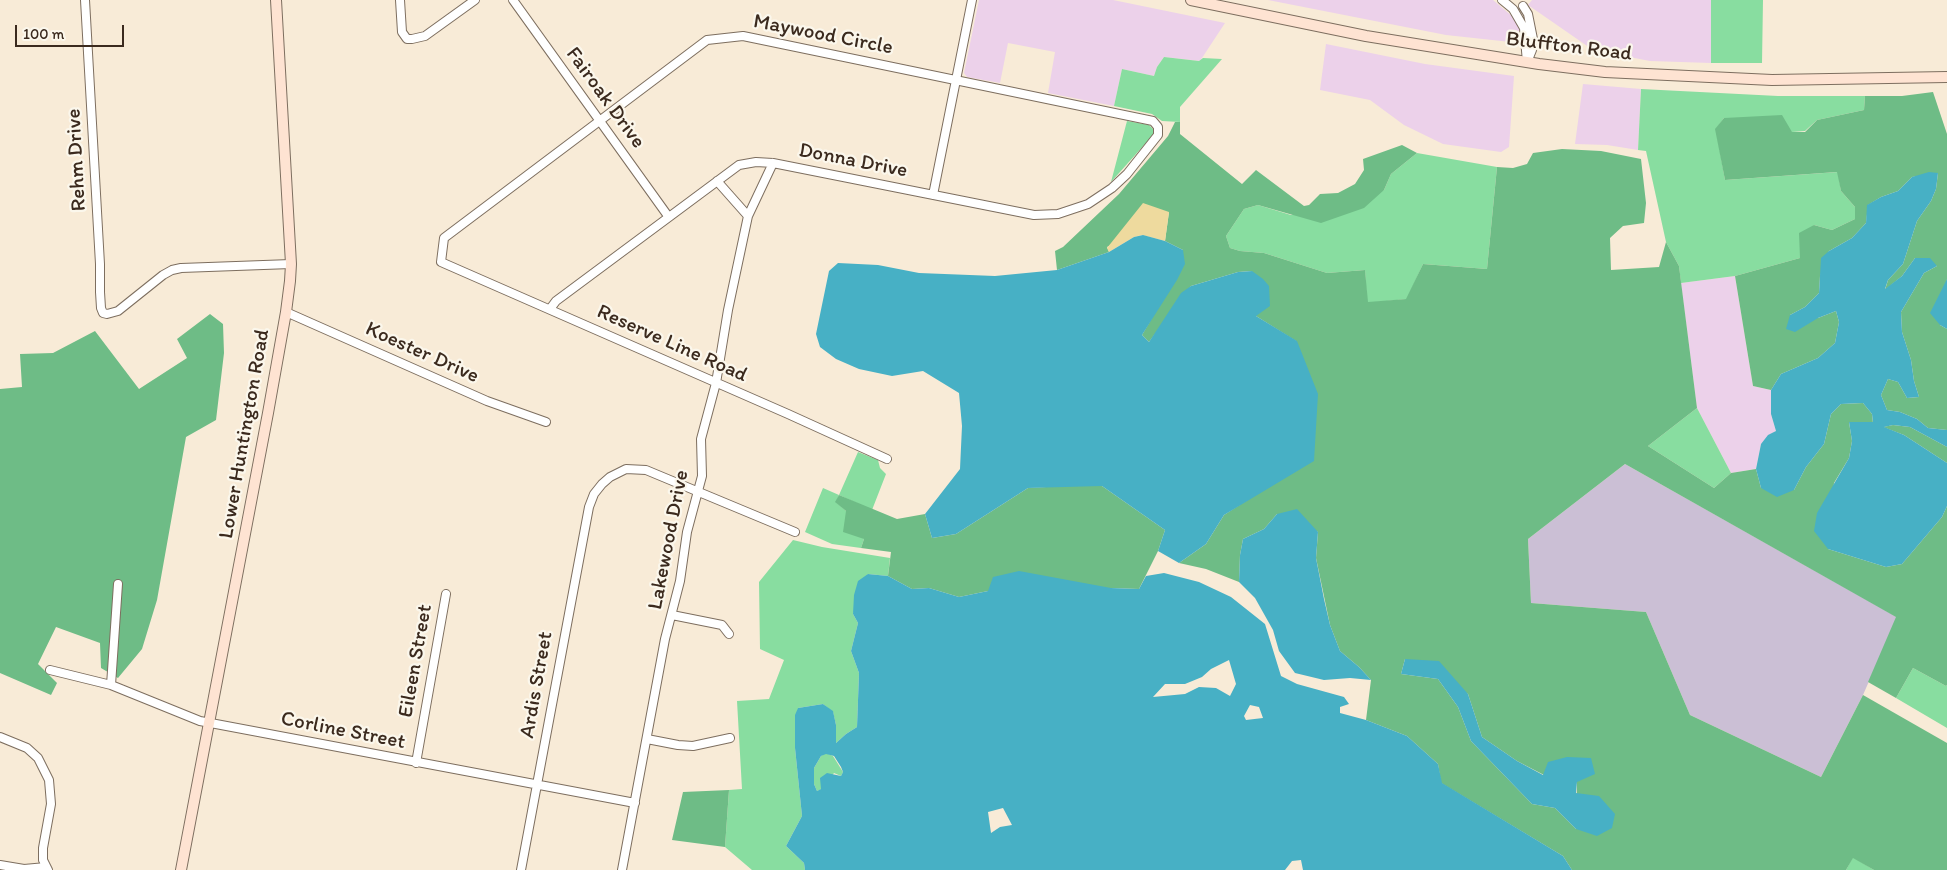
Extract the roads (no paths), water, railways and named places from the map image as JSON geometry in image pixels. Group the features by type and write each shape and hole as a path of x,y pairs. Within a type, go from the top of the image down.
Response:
{"main road":[{"name":"Lower Huntington Road","path":"181,870 210,724 286,312 291,264 276,0"},
{"name":"Bluffton Road","path":"1191,0 1366,36 1527,62 1605,72 1772,80 1947,77"}],"street":[{"name":"Rehm Drive","path":"86,0 100,292 103,313 107,314 118,311 172,270 291,264"},
{"path":"400,0 402,32 407,39 425,36 475,0"},
{"name":"Fairoak Drive","path":"513,0 668,216"},
{"path":"933,195 972,0"},
{"path":"1502,0 1513,9 1524,28 1527,62"},
{"path":"1523,6 1528,14 1534,39 1527,62"},
{"name":"Maywood Circle","path":"441,262 444,238 707,40 743,36 1153,121 1158,127"},
{"name":"Donna Drive","path":"550,309 556,301 739,165 756,162 773,163 1034,215 1058,214 1088,204 1112,188 1127,174 1158,135 1158,127"},
{"name":"Lakewood Drive","path":"622,870 666,639 680,581 687,532 698,490 702,467 701,439 716,383 728,310 748,216 773,163"},
{"path":"717,181 748,216"},
{"name":"Reserve Line Road","path":"441,262 887,459"},
{"name":"Koester Drive","path":"286,312 478,397 546,422"},
{"name":"Ardis Street","path":"521,870 589,507 594,494 602,484 610,477 626,469 646,470 698,490 795,532"},
{"path":"112,686 118,584"},
{"name":"Eileen Street","path":"416,763 446,594"},
{"path":"672,615 722,625 729,634"},
{"name":"Corline Street","path":"50,670 112,686 200,722 635,803"},
{"path":"0,736 27,748 38,758 44,768 51,790 51,804 43,848 47,869 24,869 0,865"},
{"path":"647,739 694,746 730,738"}],"water":[{"path":"1929,172 1938,173 1936,189 1931,201 1917,221 1903,264 1888,280 1885,289 1902,276 1915,258 1930,258 1937,266 1924,273 1901,312 1902,332 1911,360 1914,381 1919,397 1907,398 1898,382 1888,379 1881,395 1887,410 1900,412 1917,419 1928,428 1947,430 1947,447 1910,427 1893,425 1884,427 1904,435 1947,463 1947,506 1942,517 1902,564 1886,567 1828,549 1814,531 1817,513 1849,458 1852,441 1849,422 1873,422 1872,414 1863,403 1841,404 1831,414 1824,444 1806,467 1794,490 1777,497 1761,488 1756,469 1761,444 1768,435 1776,431 1771,414 1771,390 1781,374 1818,358 1835,343 1839,322 1836,311 1818,318 1795,332 1786,329 1790,315 1805,307 1819,293 1821,258 1829,251 1852,238 1866,223 1867,205 1881,197 1898,191 1912,177"},
{"path":"1143,235 1165,241 1183,250 1185,264 1142,335 1149,342 1181,293 1191,286 1238,272 1252,271 1269,286 1270,306 1256,316 1297,341 1318,394 1314,461 1224,515 1206,544 1179,563 1158,551 1165,530 1102,486 1028,488 956,534 932,538 925,514 960,469 962,426 959,393 923,371 892,376 859,369 836,359 820,347 816,334 829,271 838,263 878,265 919,273 995,276 1057,270 1109,252 1134,237"},
{"path":"1947,279 1947,329 1940,325 1930,313"},
{"path":"1297,509 1318,532 1316,558 1330,625 1340,651 1371,680 1350,678 1324,680 1295,673 1279,651 1273,630 1255,598 1239,582 1240,555 1243,539 1264,529 1277,514"},
{"path":"1019,571 1111,588 1139,589 1146,576 1164,573 1199,582 1231,597 1265,624 1281,676 1297,684 1344,697 1349,704 1340,707 1340,713 1366,720 1407,736 1438,764 1442,783 1563,856 1572,870 1303,870 1301,860 1292,861 1285,870 805,870 804,863 786,846 802,816 795,748 795,715 798,708 823,704 833,711 836,725 836,743 857,727 859,673 851,651 858,623 853,614 854,595 858,581 868,574 888,576 912,589 929,588 959,597 988,591 993,577","holes":["1229,660 1236,684 1230,696 1216,688 1199,687 1185,694 1153,697 1165,684 1185,684 1202,677 1211,669","1250,705 1259,707 1263,718 1246,720 1244,716","826,754 834,756 843,772 841,776 827,773 820,778 821,789 817,791 814,784 814,768 821,756","1003,808 1012,825 1000,827 991,833 988,812"]},
{"path":"1405,659 1439,661 1468,694 1482,737 1517,761 1543,775 1548,762 1567,757 1591,758 1595,774 1577,782 1576,793 1599,796 1615,814 1612,828 1597,836 1576,829 1555,808 1532,804 1471,741 1458,707 1438,679 1401,674"}]}
